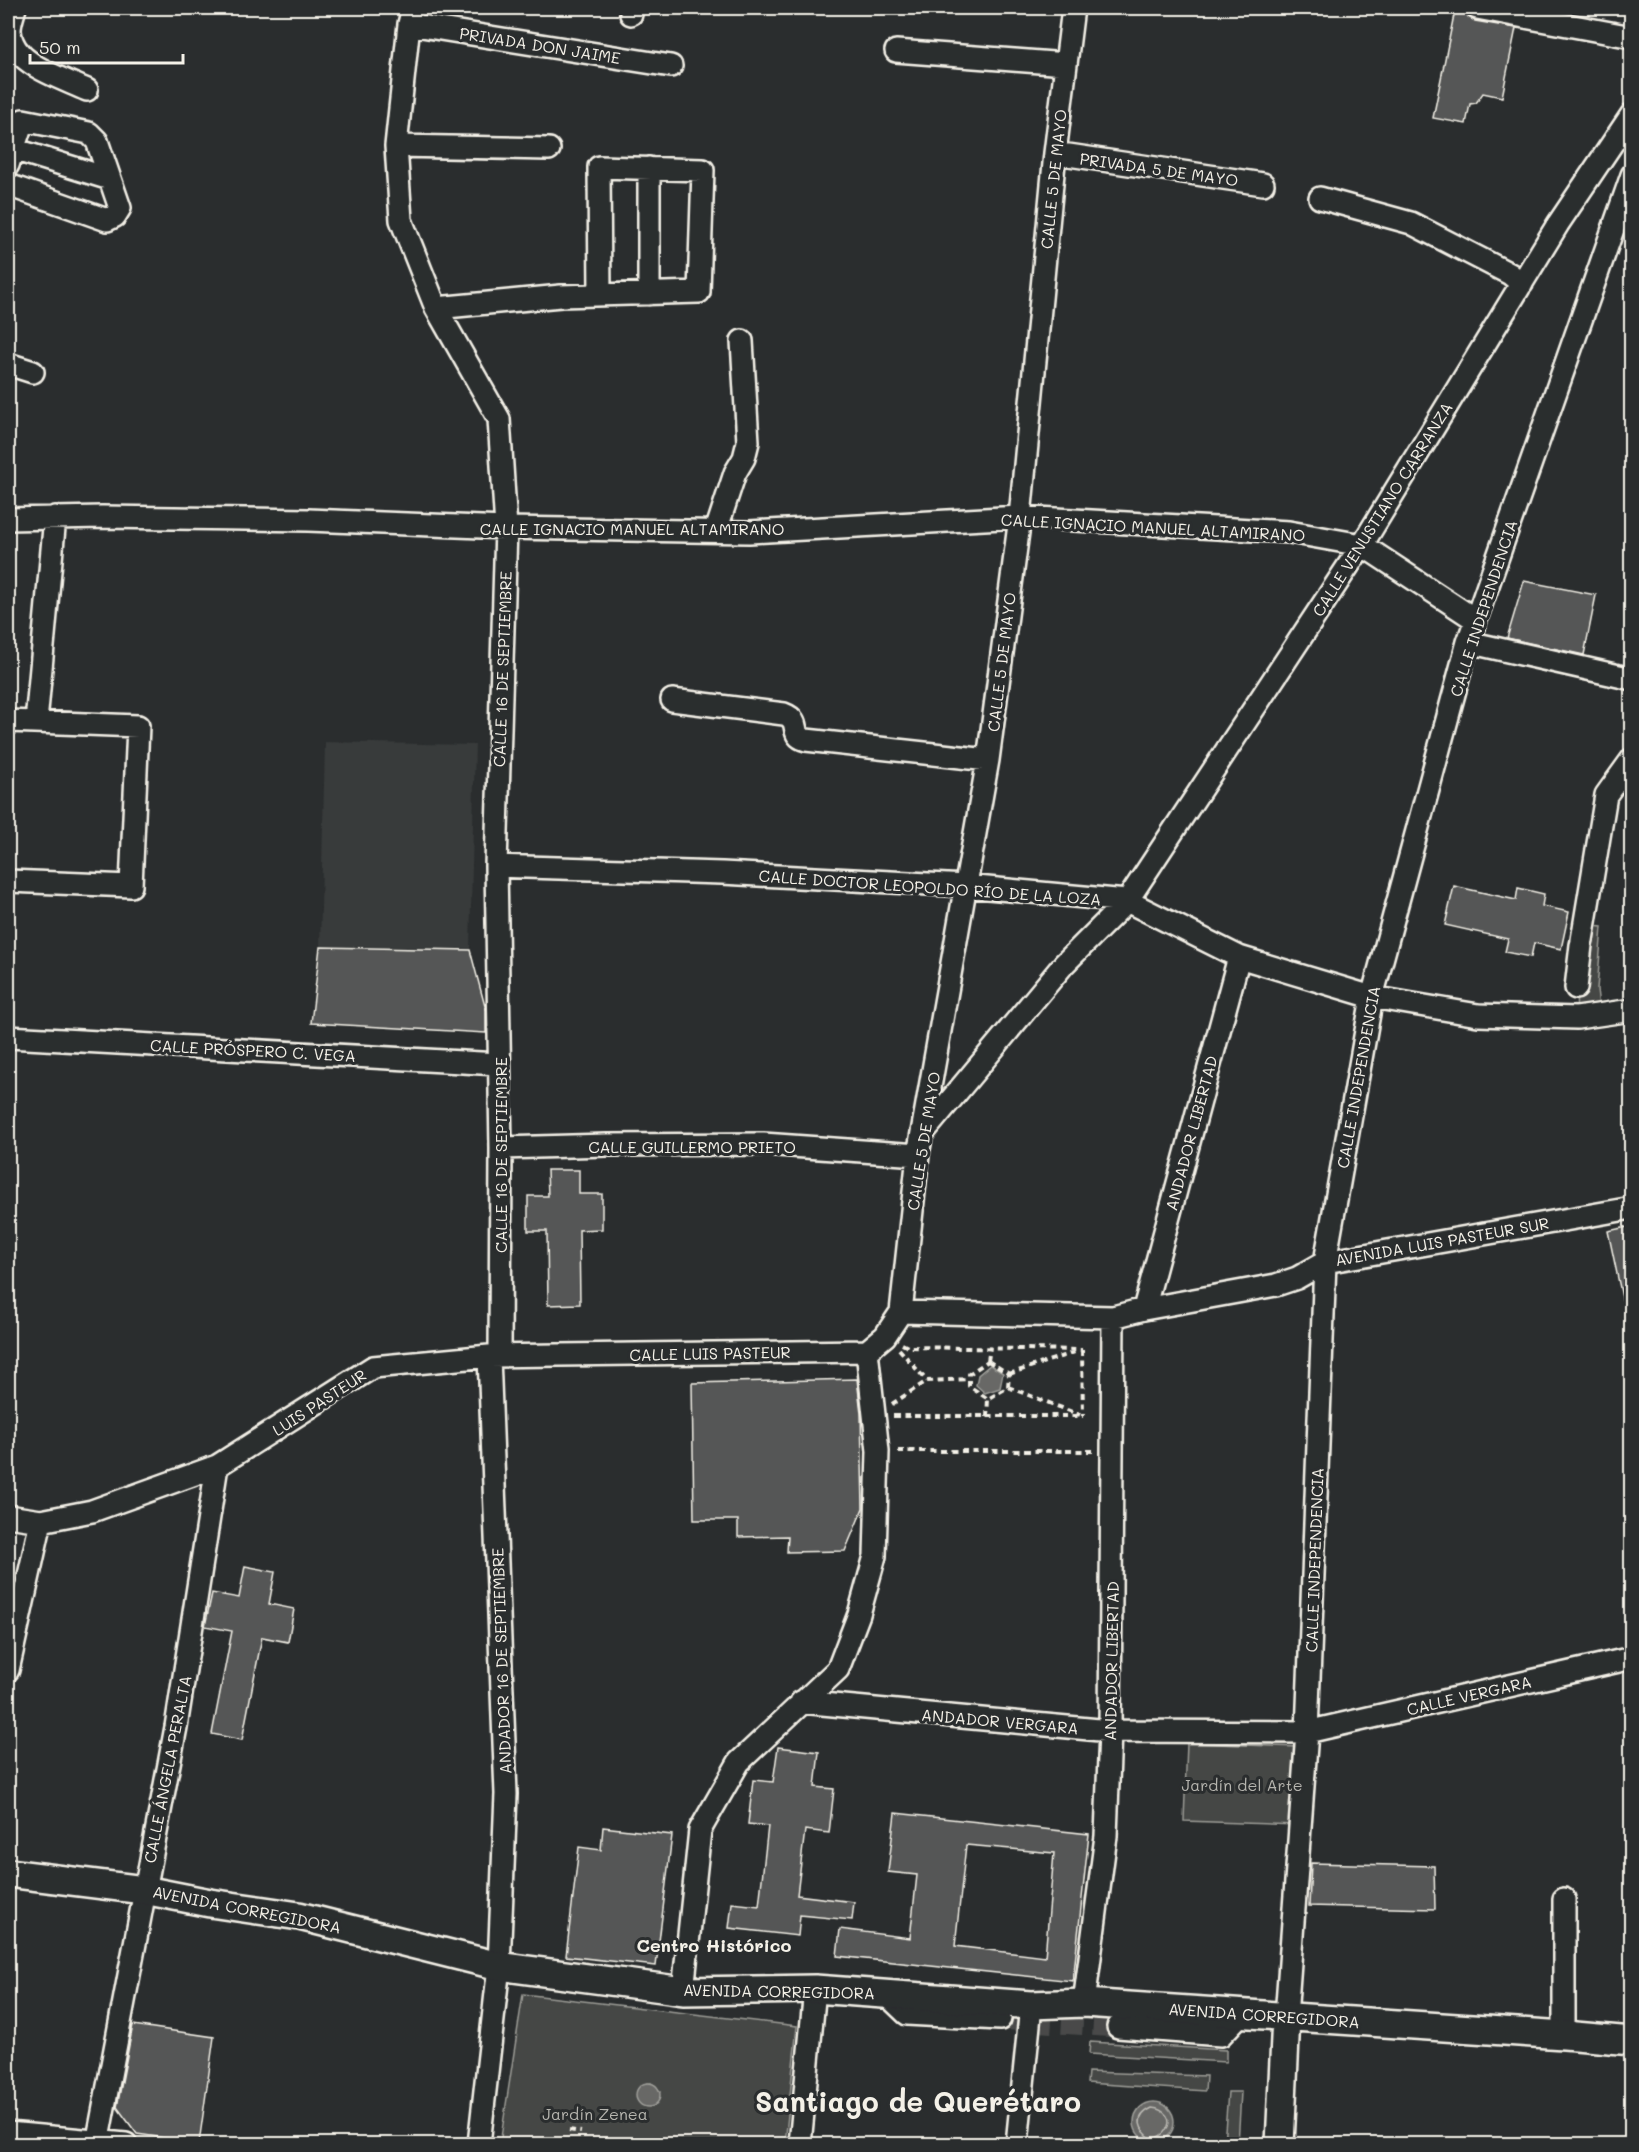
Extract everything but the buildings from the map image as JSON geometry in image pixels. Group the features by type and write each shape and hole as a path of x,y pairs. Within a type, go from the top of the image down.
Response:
{"main road":[{"name":"AVENIDA CORREGIDORA","path":"8,1873 144,1890 210,1903 299,1916 499,1966 683,1991 815,1989 1031,2005 1084,2003 1632,2041"},
{"path":"1280,2145 1286,2017"}],"street":[{"path":"15,8 10,32 18,53 27,61 87,90"},
{"name":"CALLE 5 DE MAYO","path":"901,1312 920,1144 988,760 1020,517 1055,153 1073,8"},
{"path":"1477,8 1499,9 1632,37"},
{"name":"PRIVADA DON JAIME","path":"411,16 671,66"},
{"name":"CALLE 16 DE SEPTIEMBRE","path":"411,16 396,146 401,220 436,308 500,419 506,528 496,866 501,1148 494,1356"},
{"path":"896,51 1066,64"},
{"name":"CALLE VENUSTIANO CARRANZA","path":"920,1144 1064,964 1127,901 1362,545 1558,224 1632,114"},
{"path":"8,185 107,220 115,216 120,207 97,141 89,133 23,120 10,157 110,179"},
{"path":"396,146 549,149"},
{"name":"PRIVADA 5 DE MAYO","path":"1055,153 1263,184"},
{"path":"436,308 561,296 600,296 699,292 703,170 599,167 600,296"},
{"path":"649,294 650,168"},
{"name":"CALLE INDEPENDENCIA","path":"1286,2017 1307,1732 1325,1262 1372,997 1468,642 1632,175"},
{"path":"1320,198 1412,223 1510,274 1522,284"},
{"path":"716,531 748,442 742,341"},
{"path":"8,364 33,372"},
{"path":"36,722 55,517"},
{"name":"CALLE IGNACIO MANUEL ALTAMIRANO","path":"8,519 55,517 308,520 506,528 749,532 1020,517 1289,532 1362,545"},
{"path":"1362,545 1476,621"},
{"path":"1468,642 1632,679"},
{"path":"672,700 783,714 792,717 796,734 799,738 806,740 988,760"},
{"path":"8,721 138,726 131,886 8,881"},
{"path":"1576,988 1605,795 1628,769"},
{"name":"CALLE DOCTOR LEOPOLDO RÍO DE LA LOZA","path":"496,866 722,873 966,886 1127,901 1239,957 1372,997 1478,1015 1577,1018 1632,1010"},
{"name":"ANDADOR LIBERTAD","path":"1144,1309 1239,957"},
{"name":"CALLE PRÓSPERO C. VEGA","path":"8,1037 499,1065"},
{"name":"CALLE GUILLERMO PRIETO","path":"501,1148 763,1143 920,1144"},
{"name":"AVENIDA LUIS PASTEUR SUR","path":"901,1312 1113,1317 1144,1309 1276,1285 1297,1278 1325,1262 1632,1208"},
{"path":"827,1705 859,1614 875,1556 878,1451 867,1352 885,1336 901,1312"},
{"name":"ANDADOR LIBERTAD","path":"1084,2003 1106,1836 1110,1731 1113,1317"},
{"name":"CALLE LUIS PASTEUR","path":"494,1356 867,1352"},
{"name":"LUIS PASTEUR","path":"8,1516 41,1521 93,1511 217,1466 373,1367 494,1356"},
{"name":"ANDADOR 16 DE SEPTIEMBRE","path":"479,2145 499,1966 506,1794 494,1356"},
{"name":"CALLE ÁNGELA PERALTA","path":"97,2143 176,1727 217,1466"},
{"path":"8,1670 41,1521"},
{"name":"CALLE VERGARA","path":"1307,1732 1632,1658"},
{"path":"683,1991 700,1830 739,1762 838,1669"},
{"name":"ANDADOR VERGARA","path":"801,1702 1110,1731 1307,1732"},
{"path":"1564,1899 1564,2035"},
{"path":"800,2145 815,1989"},
{"path":"885,1993 907,2014 1000,2019"},
{"path":"1017,2145 1031,2005"},
{"path":"1118,2027 1221,2035 1241,2014"},
{"path":"8,2133 126,2145"}],"path":[{"path":"885,1336 908,1347 1082,1350"},
{"path":"885,1336 927,1381"},
{"path":"988,1399 969,1386 969,1374 988,1361 990,1347"},
{"path":"988,1361 1009,1374 1082,1350"},
{"path":"1082,1350 1083,1416"},
{"path":"1008,1387 1009,1374"},
{"path":"874,1416 927,1381 969,1379"},
{"path":"1008,1387 1083,1416"},
{"path":"988,1399 1008,1387"},
{"path":"987,1417 988,1399"},
{"path":"874,1416 1083,1416"},
{"path":"878,1451 1113,1451"},
{"path":"569,2130 581,2132"}],"shaded area":[{"path":"325,742 475,745 470,950 320,947"}],"green space":[{"path":"1584,925 1602,927 1597,989 1600,1016 1577,1018 1576,988"},
{"name":"Jardín del Arte","path":"1187,1743 1300,1747 1297,1825 1184,1821"},
{"name":"Jardín Zenea","path":"523,1994 797,2026 785,2144 500,2144","holes":["651,2083 660,2092 649,2106 638,2101 639,2088"]},
{"path":"1090,2042 1226,2050 1226,2062 1089,2054"},
{"path":"1088,2072 1206,2076 1205,2091 1087,2083"},
{"path":"1228,2092 1241,2092 1238,2144 1224,2144"}],"water":[{"path":"990,1365 1003,1373 1000,1388 985,1393 976,1385 978,1375"},
{"path":"648,2083 656,2087 660,2095 656,2103 648,2107 640,2103 636,2095 640,2087"},
{"path":"1154,2102 1162,2103 1168,2108 1173,2114 1173,2130 1168,2136 1162,2141 1154,2142 1146,2141 1140,2136 1135,2130 1134,2122 1135,2114 1140,2108 1146,2103"}],"tunnel":[{"path":"1000,2019 1118,2027"}],"district":[{"name":"Centro Histórico","path":"714,1945"},
{"name":"Santiago de Querétaro","path":"918,2101"}]}
